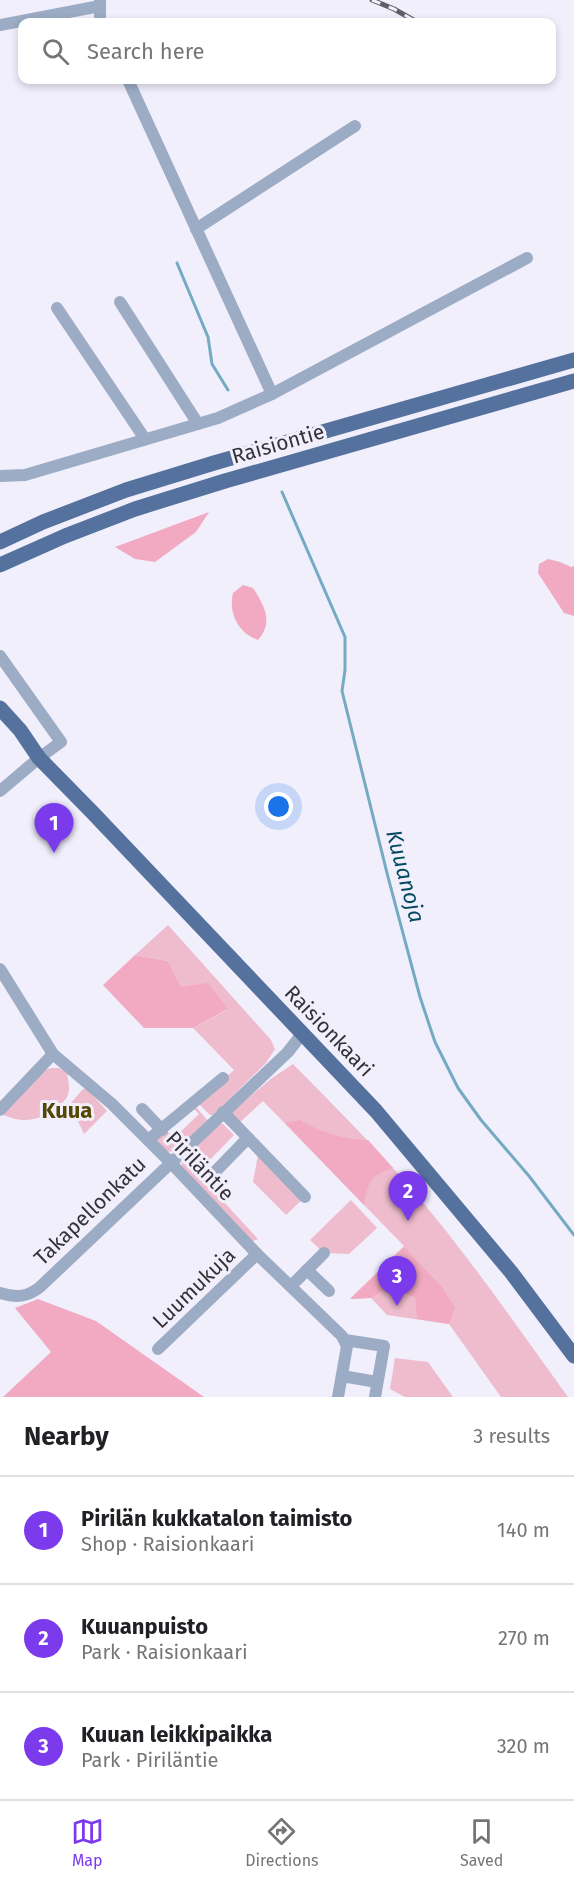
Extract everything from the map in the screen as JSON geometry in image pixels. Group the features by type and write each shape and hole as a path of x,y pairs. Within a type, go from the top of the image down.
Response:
{"main road":[{"name":"Raisiontie","path":"0,543 43,522 126,490 574,360"},
{"name":"Raisiontie","path":"0,565 65,536 135,509 574,381"},
{"name":"Raisionkaari","path":"0,708 20,730 37,755"},
{"name":"Raisionkaari","path":"0,721 37,755 92,812 376,1111 511,1272 574,1356"}],"street":[{"path":"32,18 100,3 101,18"},
{"path":"0,25 18,21"},
{"path":"130,84 272,394"},
{"path":"196,229 355,126"},
{"path":"0,476 25,476 218,418 272,394 528,258"},
{"path":"120,302 198,424"},
{"path":"57,308 146,439"},
{"path":"0,656 61,742 37,755 0,791"},
{"name":"Piriläntie","path":"0,969 53,1054 112,1104 257,1254 345,1340"},
{"name":"Takapellonkatu","path":"0,1293 20,1297 32,1293 288,1052 302,1034"},
{"path":"0,1110 53,1054"},
{"path":"148,1140 223,1078"},
{"path":"142,1109 162,1130"},
{"path":"223,1112 305,1197"},
{"path":"210,1176 248,1138"},
{"path":"291,1286 324,1253"},
{"name":"Luumukuja","path":"158,1349 257,1254"},
{"path":"307,1270 328,1291"},
{"path":"338,1397 347,1346 345,1340 384,1346 375,1397"},
{"path":"342,1376 378,1382"}],"shaded area":[{"path":"209,512 196,532 155,562 135,559 115,547"},
{"path":"548,559 574,566 574,616 564,613 538,573 539,564"},
{"path":"243,585 253,588 266,614 266,627 258,640 240,627 233,614 233,593"},
{"path":"168,925 271,1040 275,1049 266,1063 213,1115 210,1115 198,1103 234,1070 193,1028 227,1010 181,987 168,961 135,955"},
{"path":"135,955 168,961 181,987 208,983 228,1009 193,1028 144,1028 103,985"},
{"path":"293,1064 415,1193 455,1243 568,1397 501,1397 449,1324 387,1315 371,1298 350,1299 404,1246 263,1101 239,1123 230,1113 272,1078"},
{"path":"59,1068 67,1073 68,1094 59,1106 41,1117 29,1120 0,1114 43,1071"},
{"path":"83,1089 87,1089 107,1111 84,1134 70,1104"},
{"path":"195,1106 208,1121 176,1150 170,1152 163,1150 158,1145 157,1139 167,1131 174,1138 199,1114 193,1108"},
{"path":"300,1120 333,1134 368,1140 393,1168 371,1180 364,1205 285,1123"},
{"path":"220,1124 223,1124 234,1135 201,1169 207,1175 209,1186 258,1239 251,1242 181,1168 182,1160"},
{"path":"259,1149 305,1197 286,1215 253,1182"},
{"path":"351,1200 377,1228 349,1254 324,1253 310,1240"},
{"path":"404,1247 442,1287 455,1308 449,1324 417,1319 415,1297 388,1287 371,1298 350,1299"},
{"path":"38,1299 96,1321 204,1397 3,1397 51,1352 15,1308"},
{"path":"395,1358 428,1362 453,1397 405,1397 390,1389"}],"waterway":[{"path":"177,263 208,337 212,364 228,390"},
{"name":"Kuuanoja","path":"282,492 345,637 345,670 342,691 388,877 420,997 435,1042 458,1088 481,1120 529,1176 574,1235"}],"railway":[{"path":"372,0 410,18"}],"place":[{"name":"Pirilän kukkatalon taimisto","path":"54,853"},
{"name":"Kuuanpuisto","path":"408,1221"},
{"name":"Kuuan leikkipaikka","path":"397,1306"}],"district":[{"name":"Kuua","path":"67,1110"}]}
